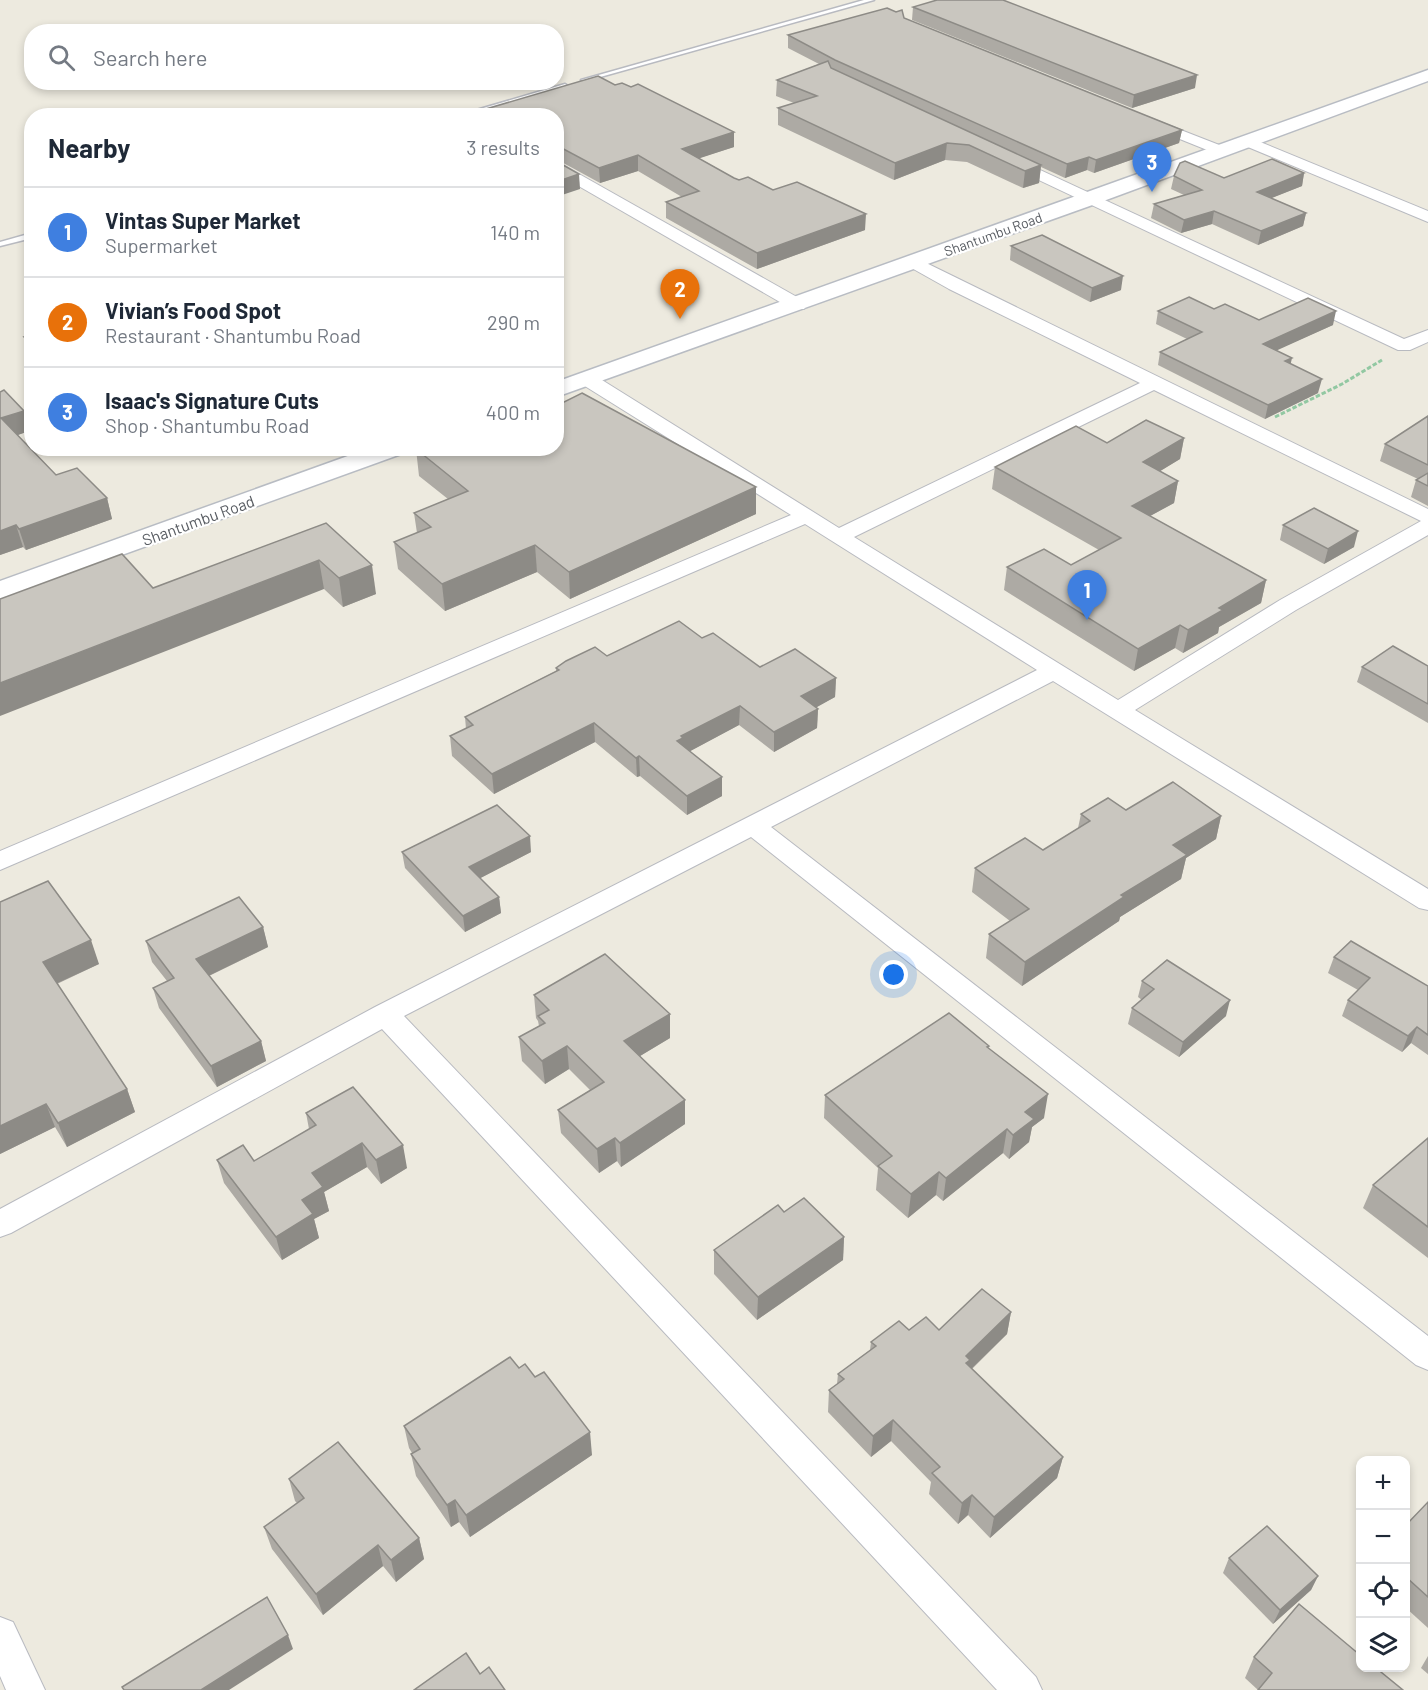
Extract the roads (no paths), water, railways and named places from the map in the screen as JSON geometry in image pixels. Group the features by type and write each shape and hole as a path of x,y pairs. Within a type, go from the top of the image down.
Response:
{"street":[{"name":"Shantumbu Road","path":"564,387 1091,200 1428,75"},
{"path":"1140,118 1222,151"},
{"path":"1248,142 1428,218"},
{"path":"996,155 1404,346 1428,336"},
{"path":"564,171 798,304"},
{"path":"914,262 955,285 1428,517"},
{"path":"586,379 837,537 1428,901"},
{"path":"837,537 1156,382"},
{"name":"Shantumbu Road","path":"0,591 373,456"},
{"path":"0,861 806,517"},
{"path":"1118,711 1288,605 1428,526"},
{"path":"0,1224 385,1014 1054,671"},
{"path":"752,825 1428,1355"},
{"path":"385,1014 1023,1690"},
{"path":"0,1635 26,1690"}],"lane":[{"path":"564,86 871,0"},
{"path":"487,108 551,90"},
{"path":"0,244 24,237"}],"place":[{"name":"Isaac's Signature Cuts","path":"1152,192"},
{"name":"Vivian’s Food Spot","path":"680,319"},
{"name":"Vintas Super Market","path":"1087,620"}]}
